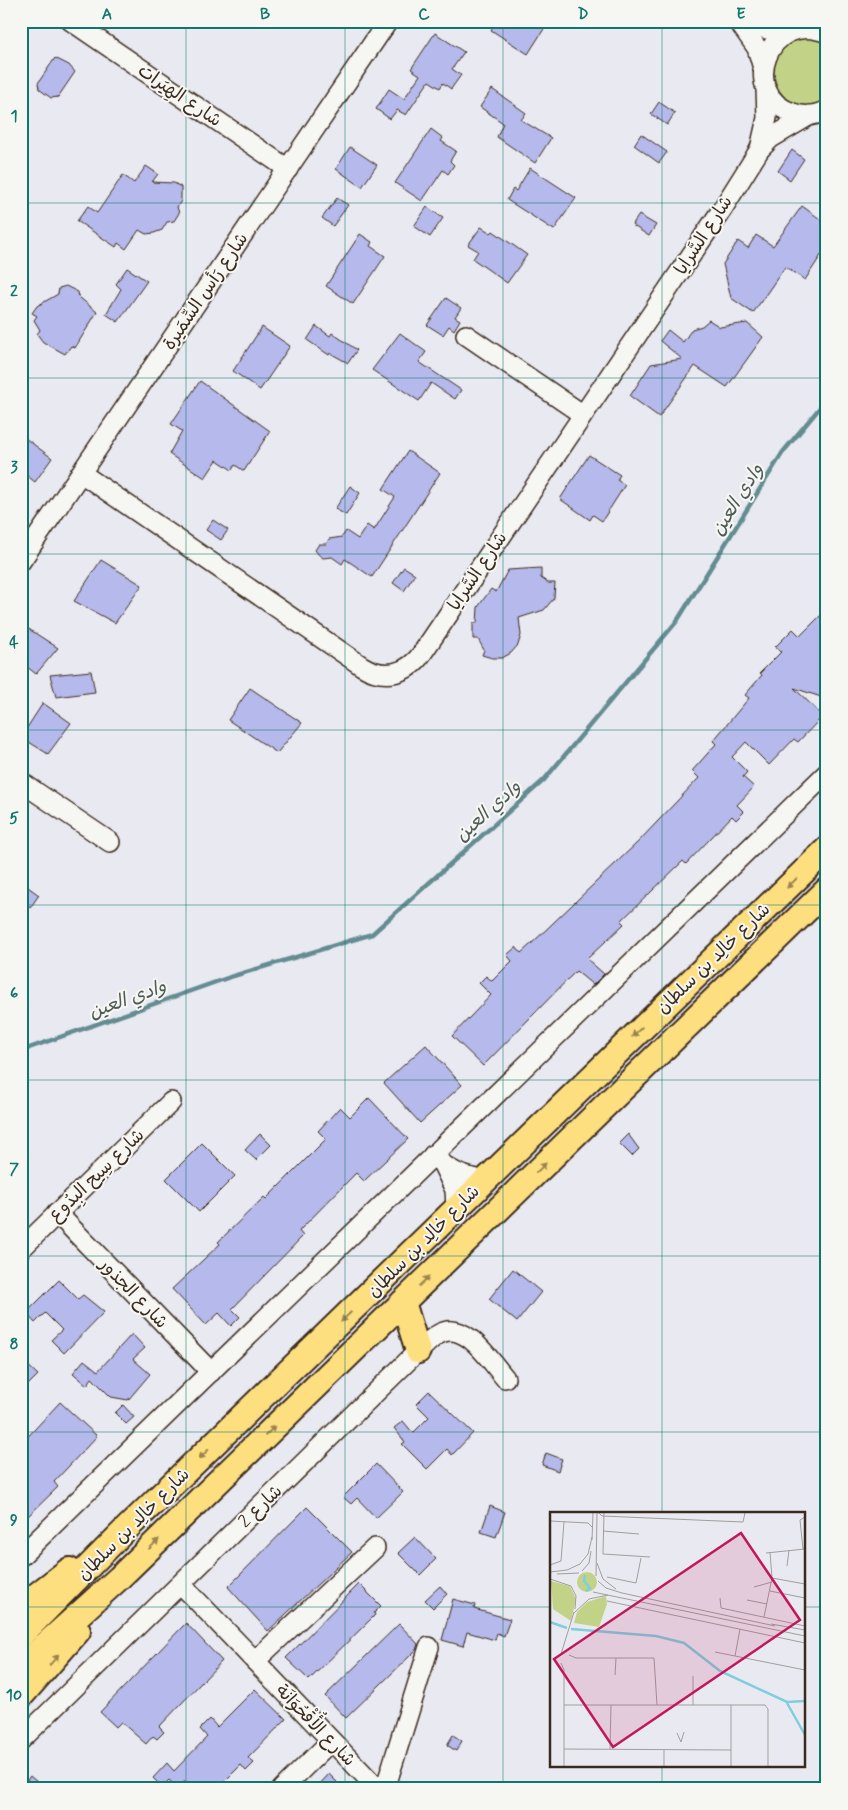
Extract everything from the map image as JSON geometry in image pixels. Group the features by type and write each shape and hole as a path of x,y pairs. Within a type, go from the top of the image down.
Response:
{"main road":[{"name":"شارع خالِد بن سلطان","path":"21,1634 122,1533 827,849"},
{"name":"شارع خالِد بن سلطان","path":"21,1668 119,1578 827,890"},
{"path":"403,1302 418,1351"},
{"path":"21,1607 122,1533"},
{"path":"21,1696 61,1652 119,1578"}],"street":[{"name":"شارع الهِيَرات","path":"71,21 288,169"},
{"name":"شارع رَأس السِّمَيرة","path":"21,561 388,21"},
{"name":"شارع السَّرايا","path":"738,21 757,48 763,68 767,118 760,149"},
{"path":"743,21 766,29 814,28"},
{"path":"763,68 772,45 814,28"},
{"path":"766,88 775,101 787,111 820,114"},
{"name":"شارع السَّرايا","path":"81,473 362,666 378,673 396,673 404,670 418,659 723,208 760,149 771,138 820,114"},
{"path":"466,335 582,414"},
{"path":"21,1556 211,1372 438,1160 827,773"},
{"path":"21,782 110,842"},
{"name":"شارع سِيح البِدُوع","path":"21,1249 171,1102"},
{"path":"438,1160 458,1174 485,1180"},
{"path":"438,1160 455,1190 456,1208"},
{"name":"شارع الجذور","path":"57,1213 211,1372"},
{"name":"شارع 2","path":"21,1740 418,1351 438,1334 450,1330 457,1331 468,1337 505,1378"},
{"path":"255,1661 375,1548"},
{"name":"شارع الأُقْحُوَانَة","path":"180,1584 378,1789"},
{"path":"385,1789 429,1647"},
{"path":"282,1789 331,1741"}],"green space":[{"path":"808,36 827,41 827,103 816,107 800,106 790,102 782,94 774,75 775,64 779,54 786,45"}],"building":[{"path":"496,21 549,21 528,54 491,30"},
{"path":"435,33 464,52 452,69 461,75 451,89 443,83 440,88 429,81 406,115 397,110 390,119 376,109 389,89 404,99 420,75 411,69"},
{"path":"55,58 69,65 75,72 58,97 51,98 39,89 38,83"},
{"path":"492,89 526,113 521,120 551,138 535,163 497,137 503,123 480,107"},
{"path":"659,102 675,113 667,125 651,114"},
{"path":"431,129 443,138 441,141 456,151 450,161 454,165 448,174 443,170 422,201 395,183"},
{"path":"641,134 667,152 659,163 634,145"},
{"path":"350,147 377,165 362,187 336,169"},
{"path":"792,150 804,159 790,180 778,171"},
{"path":"146,166 158,174 152,182 174,183 181,187 181,201 177,207 179,213 174,221 167,222 162,230 154,233 146,234 139,230 126,249 118,243 116,247 77,221 88,206 97,213 123,175 134,183"},
{"path":"530,168 576,198 554,230 507,200 513,189 516,191"},
{"path":"337,198 348,205 333,226 322,218"},
{"path":"802,206 827,224 827,246 805,280 785,267 753,313 731,298 723,264 738,241 748,248 756,235 773,246"},
{"path":"427,207 443,218 430,237 414,226"},
{"path":"639,215 656,225 649,236 632,225"},
{"path":"481,227 491,233 493,231 527,255 507,283 473,259 478,251 468,245"},
{"path":"360,234 372,242 370,246 385,256 353,304 326,286"},
{"path":"127,268 147,281 118,322 106,314 121,289 116,284"},
{"path":"66,286 78,292 79,297 97,312 75,348 71,346 65,354 43,342 37,334 40,330 34,320 37,316 32,313 37,306 58,294 59,288"},
{"path":"446,298 461,308 455,317 460,320 454,330 449,326 443,335 427,325"},
{"path":"709,320 720,327 747,323 763,337 727,387 695,366 659,417 630,396 651,364 682,359 660,341 668,330 683,342 692,329 702,326"},
{"path":"316,326 330,336 332,333 357,350 348,363 330,353 329,355 307,340"},
{"path":"262,327 290,346 260,390 233,371"},
{"path":"400,333 426,352 419,362 461,390 455,399 431,383 419,401 372,370"},
{"path":"200,381 270,431 244,471 235,465 232,470 217,460 205,478 169,454 182,431 171,424"},
{"path":"25,438 52,458 35,482 21,471 21,444"},
{"path":"408,451 440,473 372,577 345,559 342,564 332,557 323,558 318,554 315,550 319,544 326,544 329,539 342,537 346,531 358,539 367,525 374,530 395,497 383,489"},
{"path":"589,455 620,475 617,480 625,485 602,521 593,515 590,520 560,499"},
{"path":"350,486 360,493 346,515 335,509"},
{"path":"213,520 228,530 221,540 206,530"},
{"path":"101,560 142,585 115,623 74,601"},
{"path":"404,567 415,574 404,591 393,583"},
{"path":"541,568 541,578 548,583 555,583 554,598 544,610 519,618 521,635 518,645 511,653 502,658 482,655 484,650 478,639 473,639 473,623 477,623 478,607 491,589 496,592 508,570"},
{"path":"827,609 827,699 794,688 823,716 798,742 794,739 769,765 746,742 732,757 747,772 743,777 754,787 737,805 744,812 736,820 732,816 686,864 683,861 621,921 624,924 587,959 604,974 593,985 576,971 483,1066 452,1036 491,995 479,983 486,976 492,981 512,961 507,955 516,947 521,953 531,944 638,842 699,778 692,771 716,744 713,741 749,698 745,695 762,675 760,673 781,652 775,647 793,629 800,636"},
{"path":"21,624 58,648 36,674 21,662"},
{"path":"91,671 95,692 56,697 50,675"},
{"path":"250,688 302,723 277,753 228,720"},
{"path":"43,703 71,723 48,754 21,737"},
{"path":"21,882 39,895 30,908 21,903"},
{"path":"426,1045 462,1085 420,1123 384,1083"},
{"path":"369,1098 408,1139 364,1181 356,1173 299,1231 303,1236 232,1309 240,1317 231,1326 219,1313 206,1325 172,1289 220,1244 218,1242 264,1197 266,1199 326,1139 318,1131 340,1107 350,1117"},
{"path":"260,1134 271,1145 256,1160 245,1150"},
{"path":"628,1134 639,1149 632,1156 619,1143"},
{"path":"202,1143 235,1176 199,1212 166,1179"},
{"path":"513,1269 541,1292 517,1322 489,1299"},
{"path":"59,1280 78,1299 83,1295 104,1312 64,1353 51,1340 62,1330 45,1313 35,1323 26,1313"},
{"path":"132,1334 145,1348 133,1359 150,1374 128,1400 111,1397 92,1378 87,1385 73,1373 84,1360 98,1371"},
{"path":"21,1359 38,1375 21,1392"},
{"path":"429,1391 473,1433 452,1455 447,1449 427,1469 402,1444 405,1442 394,1428 403,1421 413,1433 429,1417 416,1404"},
{"path":"60,1402 97,1436 54,1482 58,1487 21,1523 21,1444"},
{"path":"123,1405 134,1417 126,1424 115,1413"},
{"path":"546,1453 562,1459 558,1471 542,1465"},
{"path":"376,1464 403,1492 376,1518 357,1498 351,1504 343,1497"},
{"path":"490,1506 505,1512 496,1537 481,1532"},
{"path":"307,1507 352,1552 268,1631 228,1587"},
{"path":"415,1537 436,1559 420,1575 398,1553"},
{"path":"359,1584 381,1606 374,1613 375,1615 309,1680 286,1658"},
{"path":"440,1586 447,1594 433,1608 425,1600"},
{"path":"453,1599 475,1605 474,1609 510,1619 504,1636 497,1633 495,1640 467,1632 463,1646 442,1640"},
{"path":"186,1623 222,1661 159,1727 164,1732 157,1739 153,1736 146,1744 121,1722 116,1727 100,1712"},
{"path":"399,1624 418,1644 416,1650 346,1718 325,1696"},
{"path":"255,1689 286,1719 248,1758 254,1763 246,1771 241,1765 217,1789 193,1789 185,1781 178,1788 169,1780 162,1787 153,1778 167,1763 174,1771 207,1737 200,1729 210,1719 217,1727"},
{"path":"453,1735 462,1741 456,1751 447,1745"},
{"path":"329,1774 337,1782 330,1789 315,1789"},
{"path":"30,1776 45,1789 21,1789"}],"waterway":[{"name":"وادي العين","path":"21,1053 29,1048 230,977 372,934 544,780 677,621 783,452 827,399"}]}
